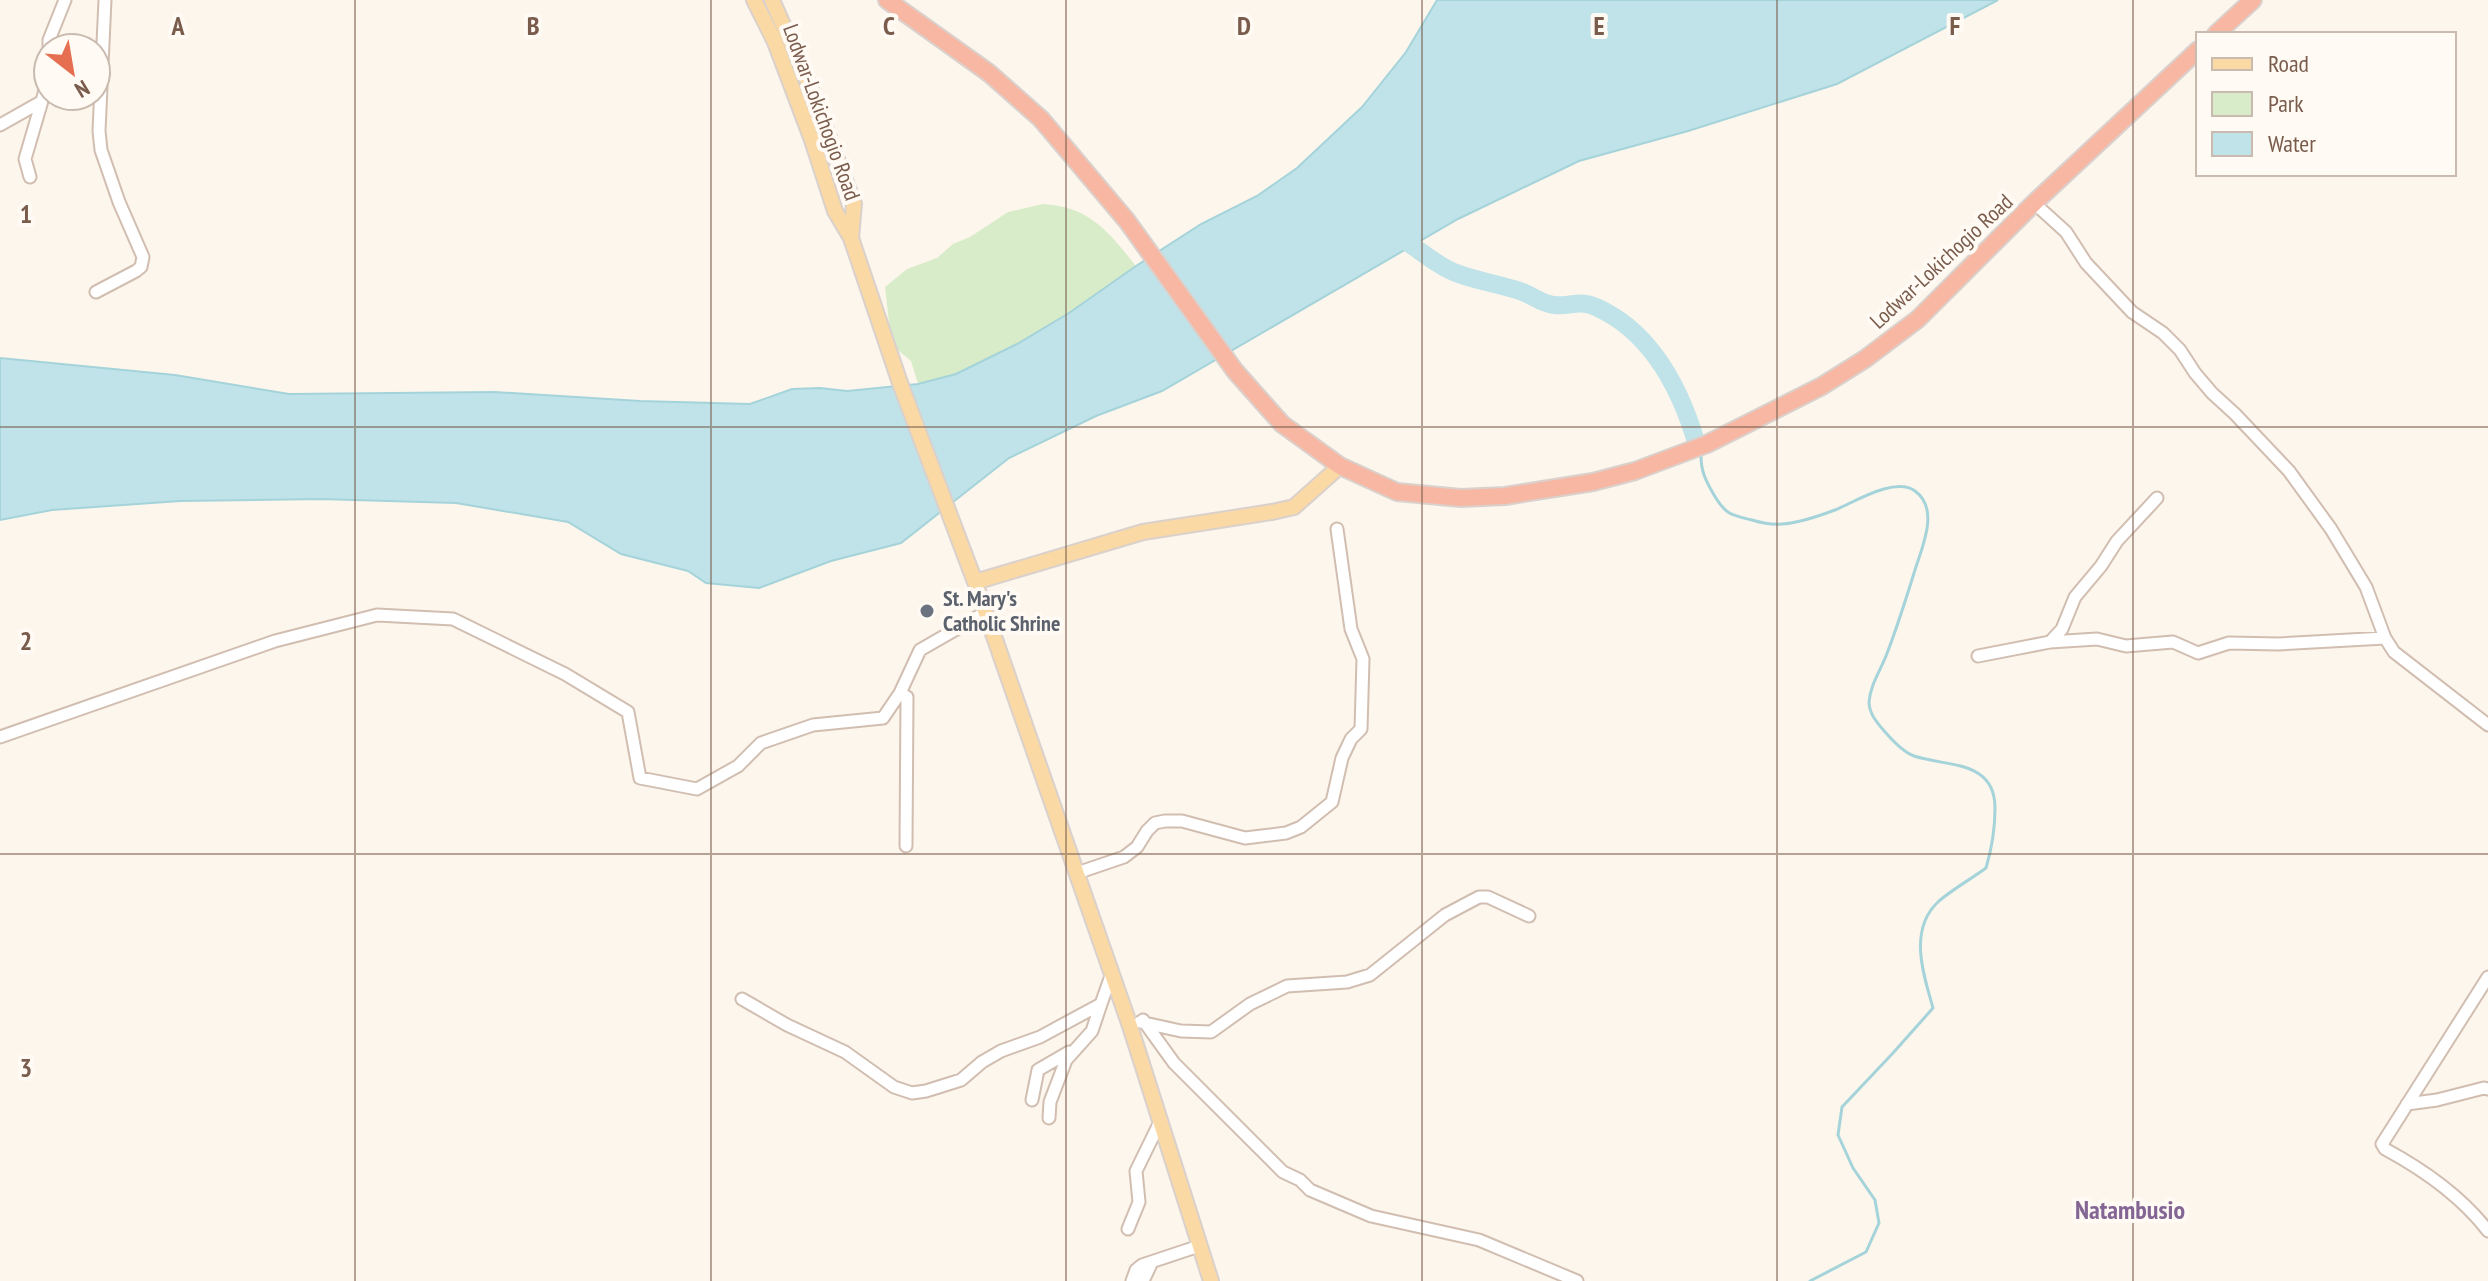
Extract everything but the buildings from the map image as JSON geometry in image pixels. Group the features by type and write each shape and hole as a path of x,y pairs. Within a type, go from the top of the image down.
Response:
{"highway":[{"name":"Lodwar-Lokichogio Road","path":"887,0 989,73 1041,119 1127,221 1235,371 1282,424 1340,466 1397,492 1461,498 1505,496 1593,482 1635,471 1707,444 1822,386 1918,319 2034,203 2196,52"},
{"path":"2218,32 2253,0"}],"main road":[{"name":"Lodwar-Lokichogio Road","path":"754,0 775,42 835,211 851,238 900,383 975,582"},
{"name":"Lodwar-Lokichogio Road","path":"772,0 806,77 854,204 851,238"},
{"path":"1211,1281 1160,1122 1136,1023 1112,973 975,582 1143,532 1294,507 1340,466"}],"street":[{"path":"52,32 65,0"},
{"path":"96,292 136,271 141,267 143,257 101,150 99,131 105,0"},
{"path":"0,125 32,107"},
{"path":"30,177 25,159 37,112"},
{"path":"2034,203 2066,232 2086,263 2132,312 2163,333 2180,350 2212,393 2289,471 2331,529 2366,587 2385,638 2394,652 2488,725"},
{"path":"2050,642 2062,629 2075,597 2117,541 2157,498"},
{"path":"1077,873 1124,857 1137,847 1155,823 1182,821 1245,838 1286,833 1301,827 1332,802 1342,758 1351,739 1361,729 1359,719 1363,691 1363,659 1351,629 1337,529"},
{"path":"0,737 275,641 377,615 453,619 565,674 628,712 640,778 697,789 738,766 761,743 813,725 883,718 900,693 920,650 986,612"},
{"path":"1978,656 2050,642 2097,639 2126,646 2173,642 2198,653 2229,643 2279,644 2385,638"},
{"path":"900,693 907,697 906,846"},
{"path":"1136,1023 1181,1031 1211,1032 1250,1004 1287,986 1347,982 1370,975 1445,915 1479,897 1488,897 1529,916"},
{"path":"1049,1118 1056,1081 1073,1050 1092,1031 1112,973"},
{"path":"2486,982 2382,1144 2442,1186 2488,1231"},
{"path":"742,999 787,1025 845,1052 894,1087 912,1093 961,1080 1001,1051 1040,1037 1101,1004"},
{"path":"1136,1023 1283,1172 1300,1180 1310,1190 1371,1216 1479,1240 1577,1281"},
{"path":"1032,1100 1038,1070 1073,1050"},
{"path":"2407,1104 2487,1088"},
{"path":"1128,1229 1139,1202 1136,1171 1160,1122"},
{"path":"1132,1281 1136,1270 1142,1265 1199,1246"},
{"path":"1143,1281 1152,1262"}],"green space":[{"path":"1043,204 1073,210 1097,223 1136,266 1069,313 1017,344 956,374 918,384 911,361 891,340 885,287 907,269 937,258 953,244 970,237 1008,212"}],"water":[{"path":"1437,0 1998,0 1837,84 1688,131 1579,161 1458,219 1162,391 1096,416 1009,458 901,543 831,561 759,588 706,583 688,571 621,554 568,522 456,503 320,499 180,501 52,510 0,520 0,358 175,375 289,394 495,392 750,404 792,389 847,391 918,384 956,374 1017,344 1069,313 1201,224 1257,196 1297,168 1362,107 1406,52"}],"waterway":[{"path":"1394,234 1456,273 1520,291 1550,304 1590,305 1616,318 1633,331 1662,365 1682,404 1697,445"},
{"path":"1701,456 1704,476 1722,507 1734,515 1763,523 1782,524 1809,519 1874,492 1897,487 1907,487 1922,499 1928,518 1925,540 1894,635 1871,690 1869,706 1880,726 1906,752 1978,773 1993,792 1993,839 1986,868 1939,901 1929,912 1924,925 1922,966 1933,1008 1842,1107 1838,1135 1853,1168 1875,1200 1879,1223 1866,1252 1810,1281"}],"place":[{"name":"St. Mary's Catholic Shrine","path":"927,611"}],"district":[{"name":"Natambusio","path":"2130,1209"}]}
